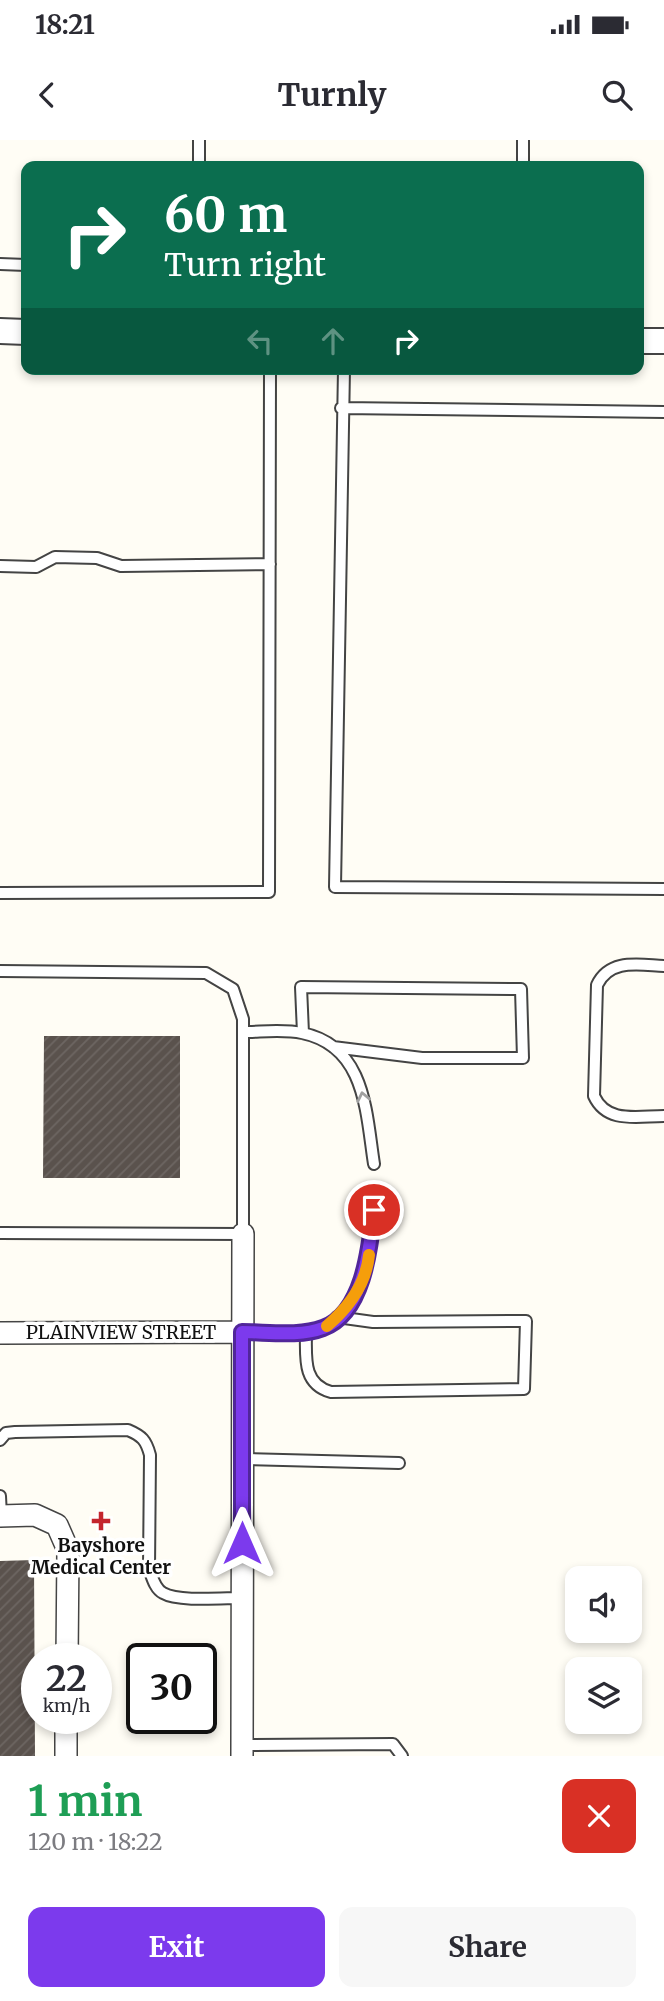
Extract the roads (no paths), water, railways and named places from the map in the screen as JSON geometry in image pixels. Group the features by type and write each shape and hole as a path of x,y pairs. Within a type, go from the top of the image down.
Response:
{"street":[{"path":"0,331 21,332"},
{"path":"644,341 664,341"},
{"path":"242,1750 243,1234"},
{"name":"PLAINVIEW STREET","path":"0,1333 242,1332"},
{"path":"0,1516 35,1515 57,1525 68,1550 67,1643"},
{"path":"66,1734 66,1756"}],"lane":[{"path":"198,161 199,140"},
{"path":"523,140 523,161"},
{"path":"0,264 21,265"},
{"path":"0,893 269,892 270,375"},
{"path":"344,375 335,887 664,889"},
{"path":"341,408 664,412"},
{"path":"0,566 36,567 55,557 97,558 121,566 270,564"},
{"path":"664,966 620,965 601,976 597,985 594,1096 599,1105 611,1115 664,1116"},
{"path":"0,971 206,973 233,989 243,1019 243,1234 0,1233"},
{"path":"243,1032 303,1033 333,1047 422,1058 523,1058 521,989 301,987 303,1033"},
{"path":"333,1047 352,1065 362,1089 374,1164"},
{"path":"242,1332 325,1328 349,1307 368,1265 374,1210"},
{"path":"306,1331 306,1360 310,1377 317,1388 331,1392 524,1389 526,1321 373,1322 337,1317"},
{"path":"0,1440 6,1433 15,1432 128,1430 139,1435 146,1441 150,1455 149,1569 155,1584 161,1593 173,1597 242,1598"},
{"path":"243,1459 399,1463"},
{"path":"0,1496 0,1516"},
{"path":"242,1750 393,1744 402,1756"}],"place":[{"name":"Bayshore Medical Center","path":"101,1521"}]}
